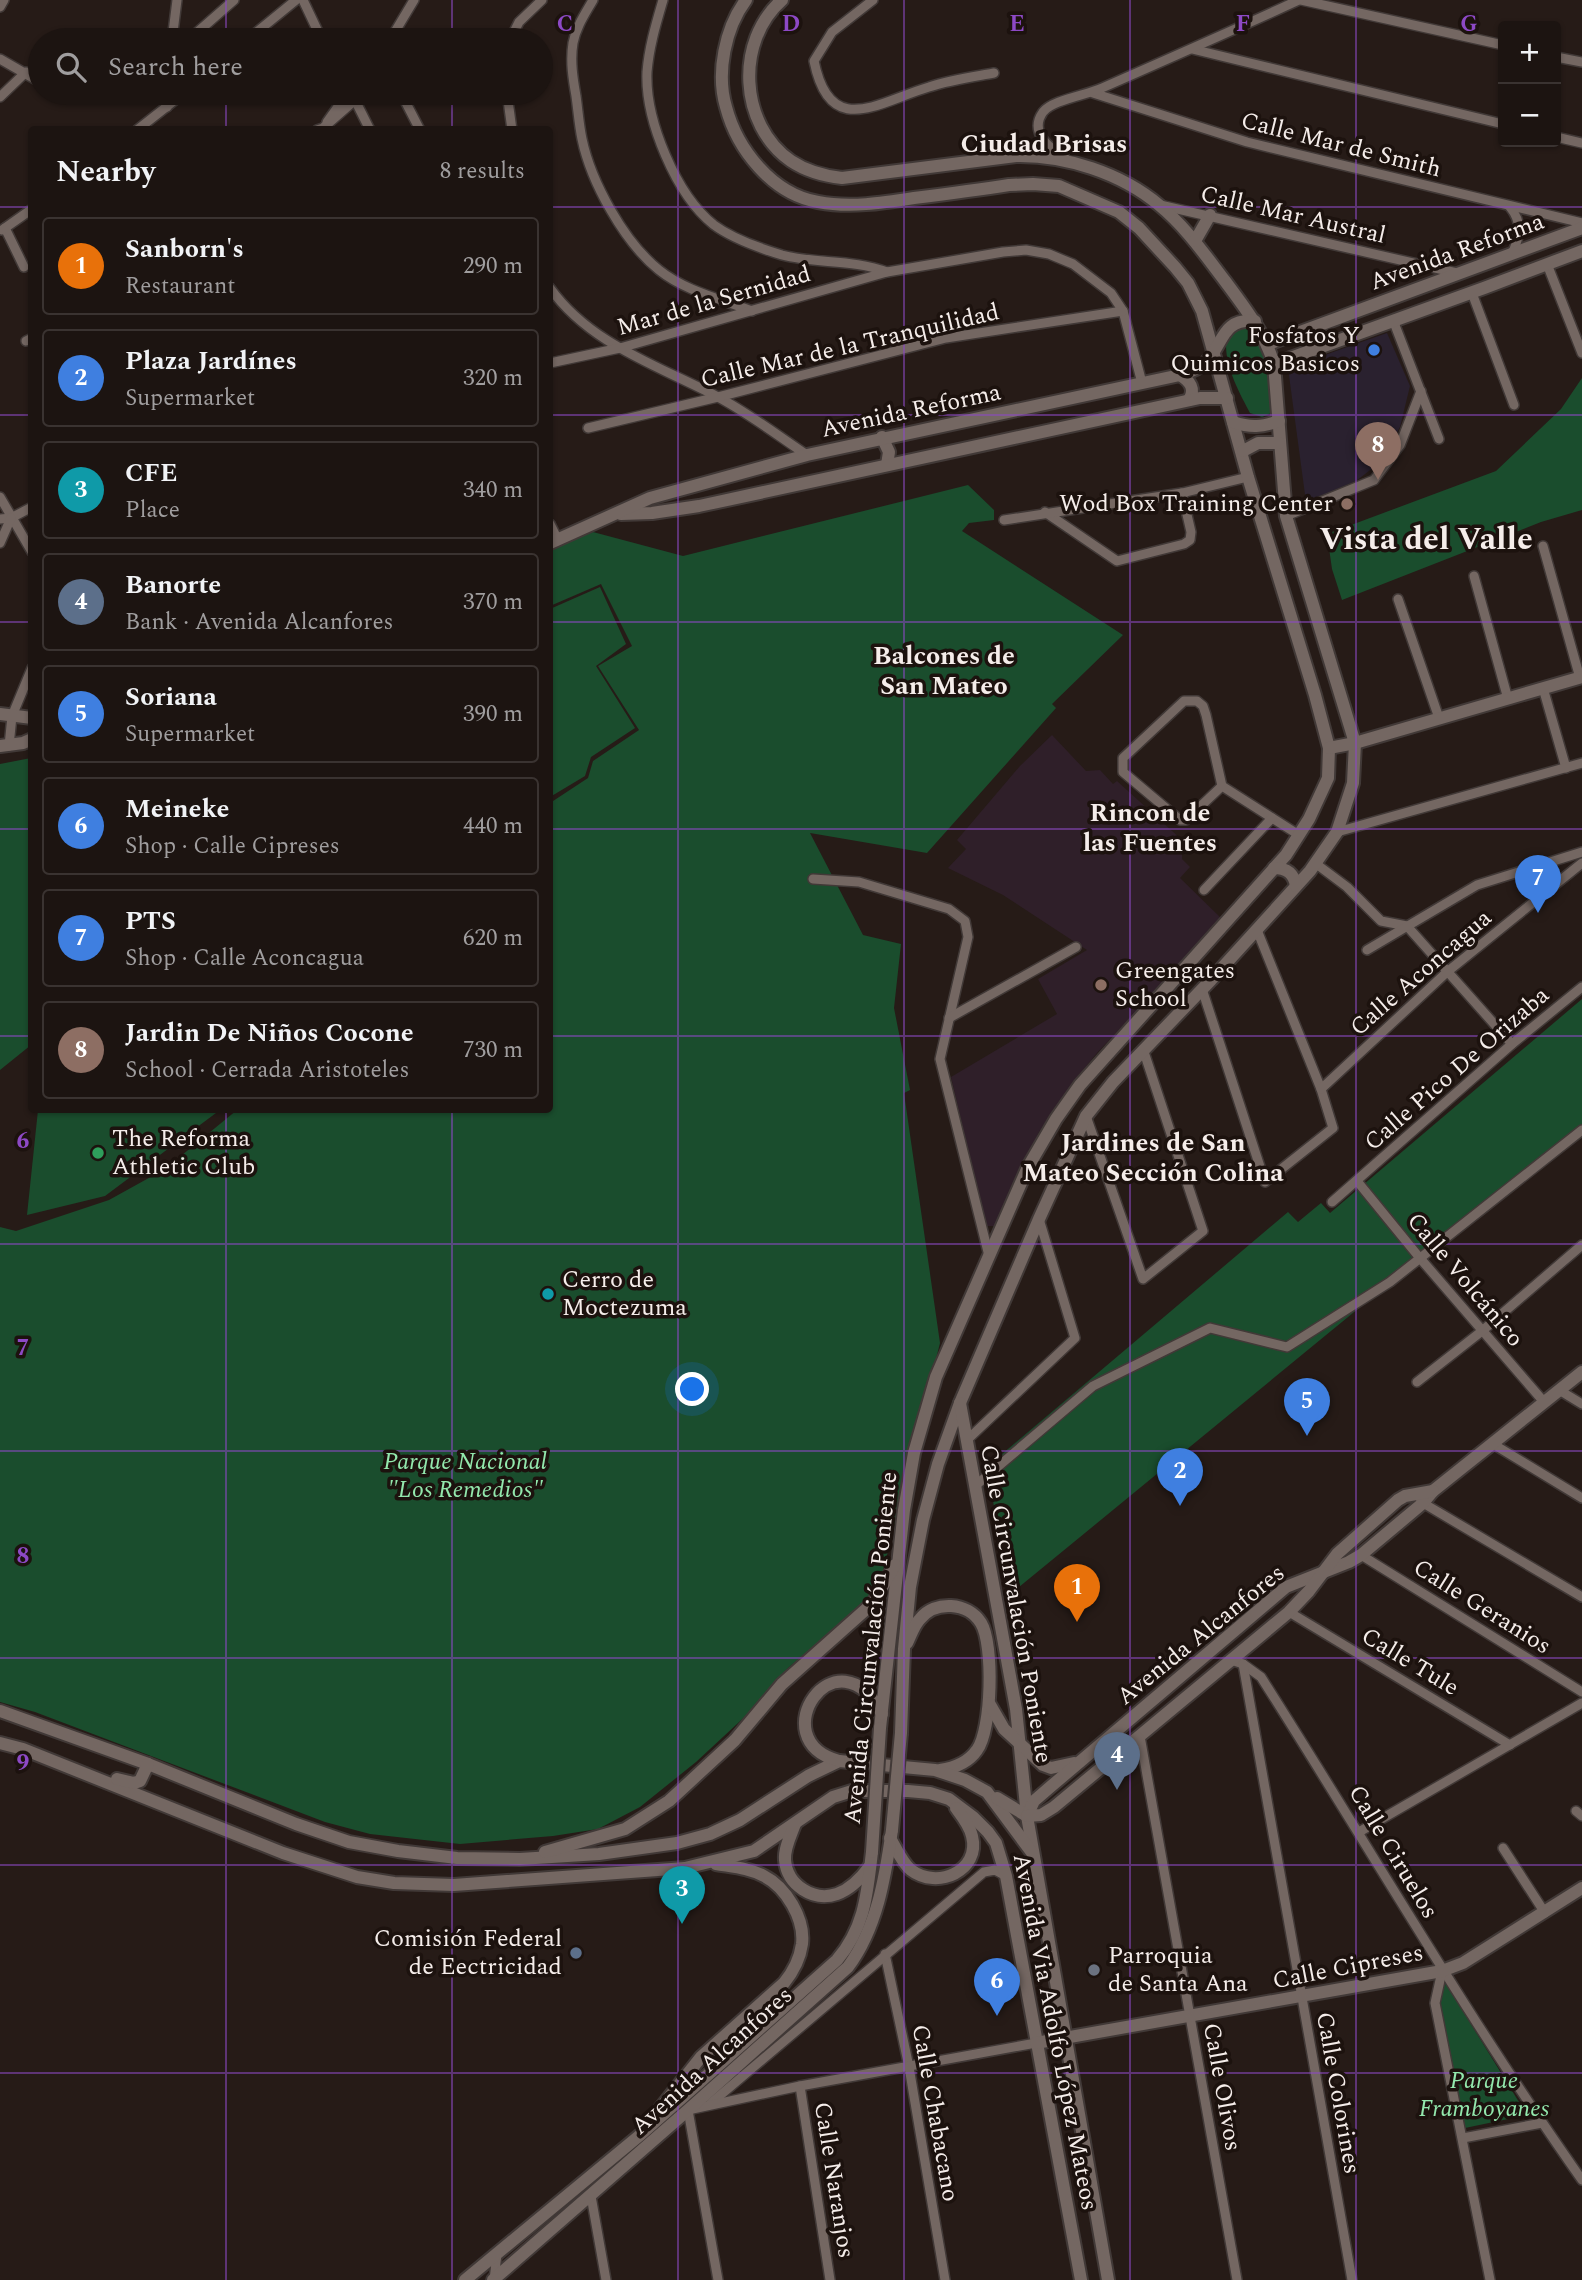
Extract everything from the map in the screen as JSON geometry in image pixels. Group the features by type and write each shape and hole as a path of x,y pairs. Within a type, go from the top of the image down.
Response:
{"main road":[{"name":"Avenida Circunvalación Poniente","path":"746,0 738,11 726,46 723,99 730,124 742,148 776,183 816,202 840,205 863,205 1009,185 1059,186 1119,212 1139,228 1181,275 1202,311 1248,477 1329,748 1328,778 1309,819 1286,855 1120,1039 1080,1085 1056,1119 1028,1167 936,1377 914,1453 898,1558 880,1728 872,1852"},
{"name":"Avenida Circunvalación Poniente","path":"782,0 761,24 749,57 748,90 763,130 791,161 825,176 842,178 1037,155 1106,174 1135,188 1159,205 1195,241 1255,321 1268,344 1273,363 1286,516 1341,689 1355,743 1353,783 1336,832 1312,867 1202,989 1113,1082 1086,1116 960,1403 938,1464 909,1587 901,1733 891,1834"},
{"path":"1195,241 1210,215"},
{"name":"Avenida Reforma","path":"1268,344 1582,226"},
{"name":"Avenida Reforma","path":"1273,363 1478,291 1582,251"},
{"path":"1478,291 1488,262"},
{"path":"1214,353 1228,327 1244,320 1255,321"},
{"path":"1308,330 1307,340 1313,349"},
{"name":"Avenida Reforma","path":"554,541 650,498 807,455 1180,375 1195,370 1214,353"},
{"path":"1180,375 1190,383 1192,395 1189,400"},
{"name":"Avenida Reforma","path":"614,514 652,513 699,506 1189,400 1227,398"},
{"path":"1000,415 996,419 995,429 1007,439"},
{"path":"1233,422 1258,427 1279,421"},
{"path":"882,438 889,452 887,465"},
{"path":"1242,451 1258,443 1279,443"},
{"path":"1329,748 1355,743 1581,677"},
{"path":"1315,695 1341,689"},
{"path":"6,715 28,718"},
{"path":"4,746 28,740"},
{"path":"1286,855 1295,866 1312,867"},
{"path":"1274,868 1281,868 1292,874 1296,886"},
{"name":"Avenida Alcanfores","path":"1420,1498 1398,1500 1349,1542 1322,1573 1310,1591 1237,1662 1140,1736 1054,1807 1041,1815 1027,1816 1034,1801 1286,1587 1322,1573 1349,1562 1361,1555 1420,1498 1433,1491 1582,1372"},
{"name":"Calle Circunvalación Poniente","path":"960,1403 1021,1745 1033,1854"},
{"path":"520,1858 625,1829 669,1801 735,1740 782,1684 873,1603 898,1558"},
{"path":"904,1649 918,1620 936,1607 962,1608 975,1616 986,1635 989,1652 983,1739 977,1750 961,1764 935,1770"},
{"path":"839,1761 828,1758 813,1747 806,1732 803,1718 817,1691 839,1681 851,1682 873,1697 882,1714"},
{"path":"987,1700 1004,1729 1043,1765 1051,1768 1080,1761"},
{"path":"0,1712 148,1764 296,1824 349,1842 398,1852 457,1858 599,1854 677,1843 710,1834 740,1820 807,1776 839,1761"},
{"name":"Avenida Via Adolfo López Mateos","path":"0,1743 79,1770 284,1853 357,1877 394,1883 454,1885 685,1868 754,1851 834,1797 852,1791 908,1791 930,1793 949,1799 988,1832 996,1843 1006,1876 1082,2280"},
{"name":"Avenida Via Adolfo López Mateos","path":"839,1761 935,1770 965,1780 987,1792 1033,1854 1108,2280"},
{"path":"79,1770 134,1783 143,1777 148,1764"},
{"path":"987,1792 1027,1816"},
{"path":"891,1834 909,1869 921,1876 952,1876 963,1870 970,1859 974,1844 972,1833 949,1799"},
{"path":"795,1824 784,1858 787,1871 794,1882 804,1890 822,1896 837,1894 848,1889 870,1866"},
{"name":"Avenida Alcanfores","path":"493,2280 848,1967 862,1948 871,1928 891,1834"},
{"name":"Avenida Alcanfores","path":"465,2280 639,2136 837,1960 851,1944 860,1924 872,1852"},
{"path":"639,2136 701,2057 784,1983 792,1972 802,1945 797,1915 777,1885 765,1876 746,1869 709,1863"},
{"name":"Calle Cipreses","path":"1036,2043 1442,1971 1463,1963 1582,1888"}],"street":[{"path":"0,7 4,0"},
{"path":"173,28 177,0"},
{"path":"218,14 219,0"},
{"path":"202,28 234,0"},
{"path":"262,28 296,0"},
{"path":"303,0 316,28"},
{"path":"397,28 414,0"},
{"path":"516,28 542,0"},
{"path":"593,0 578,26 573,44 572,66 582,138 601,190 641,253 659,270 678,283 752,311"},
{"path":"663,0 653,33 647,74 650,107 660,142 694,204 714,225 750,244 785,256 873,266 887,272"},
{"path":"873,0 832,33 814,61 819,85 839,107 859,112 931,86 993,73"},
{"path":"1070,162 1046,145 1038,128 1040,119 1050,106 1093,93 1300,0 1498,44"},
{"path":"1192,49 1498,123"},
{"path":"1561,58 1582,62"},
{"path":"0,59 26,72 0,97"},
{"name":"Calle Mar de Smith","path":"1093,93 1247,142 1582,226"},
{"path":"142,126 169,105"},
{"path":"323,126 337,105"},
{"path":"324,126 348,105"},
{"path":"360,105 368,126"},
{"path":"407,105 418,126"},
{"path":"509,105 511,126"},
{"path":"1561,138 1582,144"},
{"name":"Calle Mar Austral","path":"1159,205 1459,273"},
{"path":"1510,207 1519,224 1520,234 1512,254"},
{"path":"24,267 2,230 28,212"},
{"name":"Mar de la Sernidad","path":"553,362 620,348 887,272 1003,252 1026,250 1049,254 1073,264 1111,293 1123,311"},
{"path":"1547,264 1582,353"},
{"path":"1478,291 1514,405"},
{"path":"553,292 566,308 588,327 620,348 718,397 807,455"},
{"path":"1123,311 1142,383"},
{"name":"Calle Mar de la Tranquilidad","path":"588,428 946,338 1123,311"},
{"path":"1393,320 1439,439"},
{"path":"1286,516 1374,480 1399,445 1421,391"},
{"path":"1004,520 1182,493 1248,477"},
{"path":"1045,512 1117,561 1184,544 1190,540 1191,532 1182,493"},
{"path":"0,497 28,546"},
{"path":"0,519 11,518 28,509"},
{"path":"0,543 11,518"},
{"path":"1544,546 1581,677"},
{"path":"1474,576 1508,699"},
{"path":"1398,599 1439,718"},
{"path":"4,746 6,715 28,675"},
{"path":"1543,688 1566,768"},
{"path":"1222,786 1186,820 1180,820 1123,772 1123,758 1184,701 1197,701 1203,706 1206,715 1222,786 1299,835"},
{"path":"1336,832 1582,763"},
{"path":"1204,890 1272,818"},
{"path":"1367,950 1476,885 1582,852"},
{"name":"Calle Aconcagua","path":"1321,1089 1447,972 1582,863"},
{"path":"1312,867 1347,887 1381,921 1407,926 1512,1044"},
{"path":"813,879 859,882 949,909 965,921 968,937 940,1059 989,1258"},
{"path":"1202,989 1265,1182 1333,1128 1321,1089 1256,930"},
{"path":"948,1018 1076,947"},
{"name":"Calle Pico De Orizaba","path":"1332,1202 1512,1044 1582,987"},
{"path":"1086,1116 1143,1279 1203,1231 1143,1049"},
{"path":"975,1486 1093,1386 1210,1328 1287,1348 1390,1282 1582,1130"},
{"name":"Calle Volcánico","path":"1357,1181 1544,1402"},
{"path":"967,1440 1075,1338 1039,1219"},
{"path":"1417,1382 1482,1331 1582,1245"},
{"path":"1559,1390 1582,1404"},
{"path":"1493,1444 1582,1498"},
{"path":"1420,1498 1582,1597"},
{"name":"Calle Geranios","path":"1361,1555 1582,1692"},
{"name":"Calle Tule","path":"1289,1612 1510,1745"},
{"name":"Calle Ciruelos","path":"1237,1662 1261,1677 1359,1832 1442,1971 1582,2180"},
{"name":"Calle Colorines","path":"1237,1662 1302,1997 1352,2280"},
{"path":"1359,1832 1582,1703"},
{"name":"Calle Olivos","path":"1140,1736 1237,2280"},
{"path":"1503,1848 1545,1913"},
{"name":"Avenida Alcanfores","path":"710,2104 984,1872 995,1870 1006,1876"},
{"name":"Calle Chabacano","path":"885,1954 909,2067 945,2280"},
{"path":"1442,1971 1435,2003 1490,2280"},
{"name":"Calle Cipreses","path":"688,2110 800,2085 1036,2043"},
{"name":"Calle Naranjos","path":"800,2085 830,2280"},
{"path":"688,2110 718,2280"},
{"path":"1463,2138 1542,2123"},
{"path":"591,2196 606,2280"},
{"path":"493,2280 497,2254"}],"shaded area":[{"path":"1387,333 1410,386 1400,427 1383,460 1356,481 1306,502 1288,368"},
{"name":"Greengates School","path":"1052,735 1086,771 1100,770 1113,784 1117,781 1182,840 1182,859 1190,867 1180,878 1223,920 1097,1053 1074,1081 1039,1132 997,1226 986,1226 951,1077 1057,1014 1038,979 1087,950 1003,895 948,868 966,849 957,840 1020,766"}],"green space":[{"path":"1246,321 1269,353 1274,412 1262,417 1250,413 1240,395 1226,352 1228,332"},
{"path":"1582,378 1582,510 1541,522 1342,600 1332,569 1327,534 1496,471 1561,409"},
{"name":"Parque Nacional \"Los Remedios\"","path":"968,485 994,510 994,520 969,523 962,531 1123,635 1052,704 1056,708 927,853 810,833 863,935 901,944 894,1008 910,1090 904,1093 940,1343 882,1575 866,1601 788,1668 751,1711 696,1762 640,1807 598,1829 553,1836 460,1844 370,1834 325,1822 35,1712 0,1702 0,1227 16,1231 109,1200 165,1169 233,1113 553,1113 553,801 588,778 593,761 639,730 598,666 632,646 601,584 553,605 553,548 593,532 683,556"},
{"path":"600,587 626,644 596,666 635,728 591,757 585,776 553,795 553,608"},
{"path":"28,759 28,1047 0,1070 0,764"},
{"path":"1582,999 1582,1125 1007,1597 988,1466 1288,1212 1298,1222 1321,1203 1330,1213"},
{"name":"The Reforma Athletic Club","path":"38,1113 216,1113 105,1196 27,1215"},
{"name":"Parque Framboyanes","path":"1445,1982 1527,2115 1465,2128 1439,2004"}],"place":[{"name":"Fosfatos Y Quimicos Basicos","path":"1374,350"},
{"name":"Jardin De Niños Cocone","path":"1378,480"},
{"name":"Wod Box Training Center","path":"1347,504"},
{"name":"PTS","path":"1538,913"},
{"name":"Greengates School","path":"1101,985"},
{"name":"The Reforma Athletic Club","path":"98,1153"},
{"name":"Cerro de Moctezuma","path":"548,1294"},
{"name":"Soriana","path":"1307,1436"},
{"name":"Plaza Jardínes","path":"1180,1506"},
{"name":"Sanborn's","path":"1077,1622"},
{"name":"Banorte","path":"1117,1790"},
{"name":"CFE","path":"682,1924"},
{"name":"Comisión Federal de Eectricidad","path":"576,1953"},
{"name":"Parroquia de Santa Ana","path":"1094,1970"},
{"name":"Meineke","path":"997,2016"}],"district":[{"name":"Ciudad Brisas","path":"1044,144"},
{"name":"Vista del Valle","path":"1426,539"},
{"name":"Balcones de San Mateo","path":"944,671"},
{"name":"Rincon de las Fuentes","path":"1150,828"},
{"name":"Jardines de San Mateo Sección Colina","path":"1153,1158"}]}
